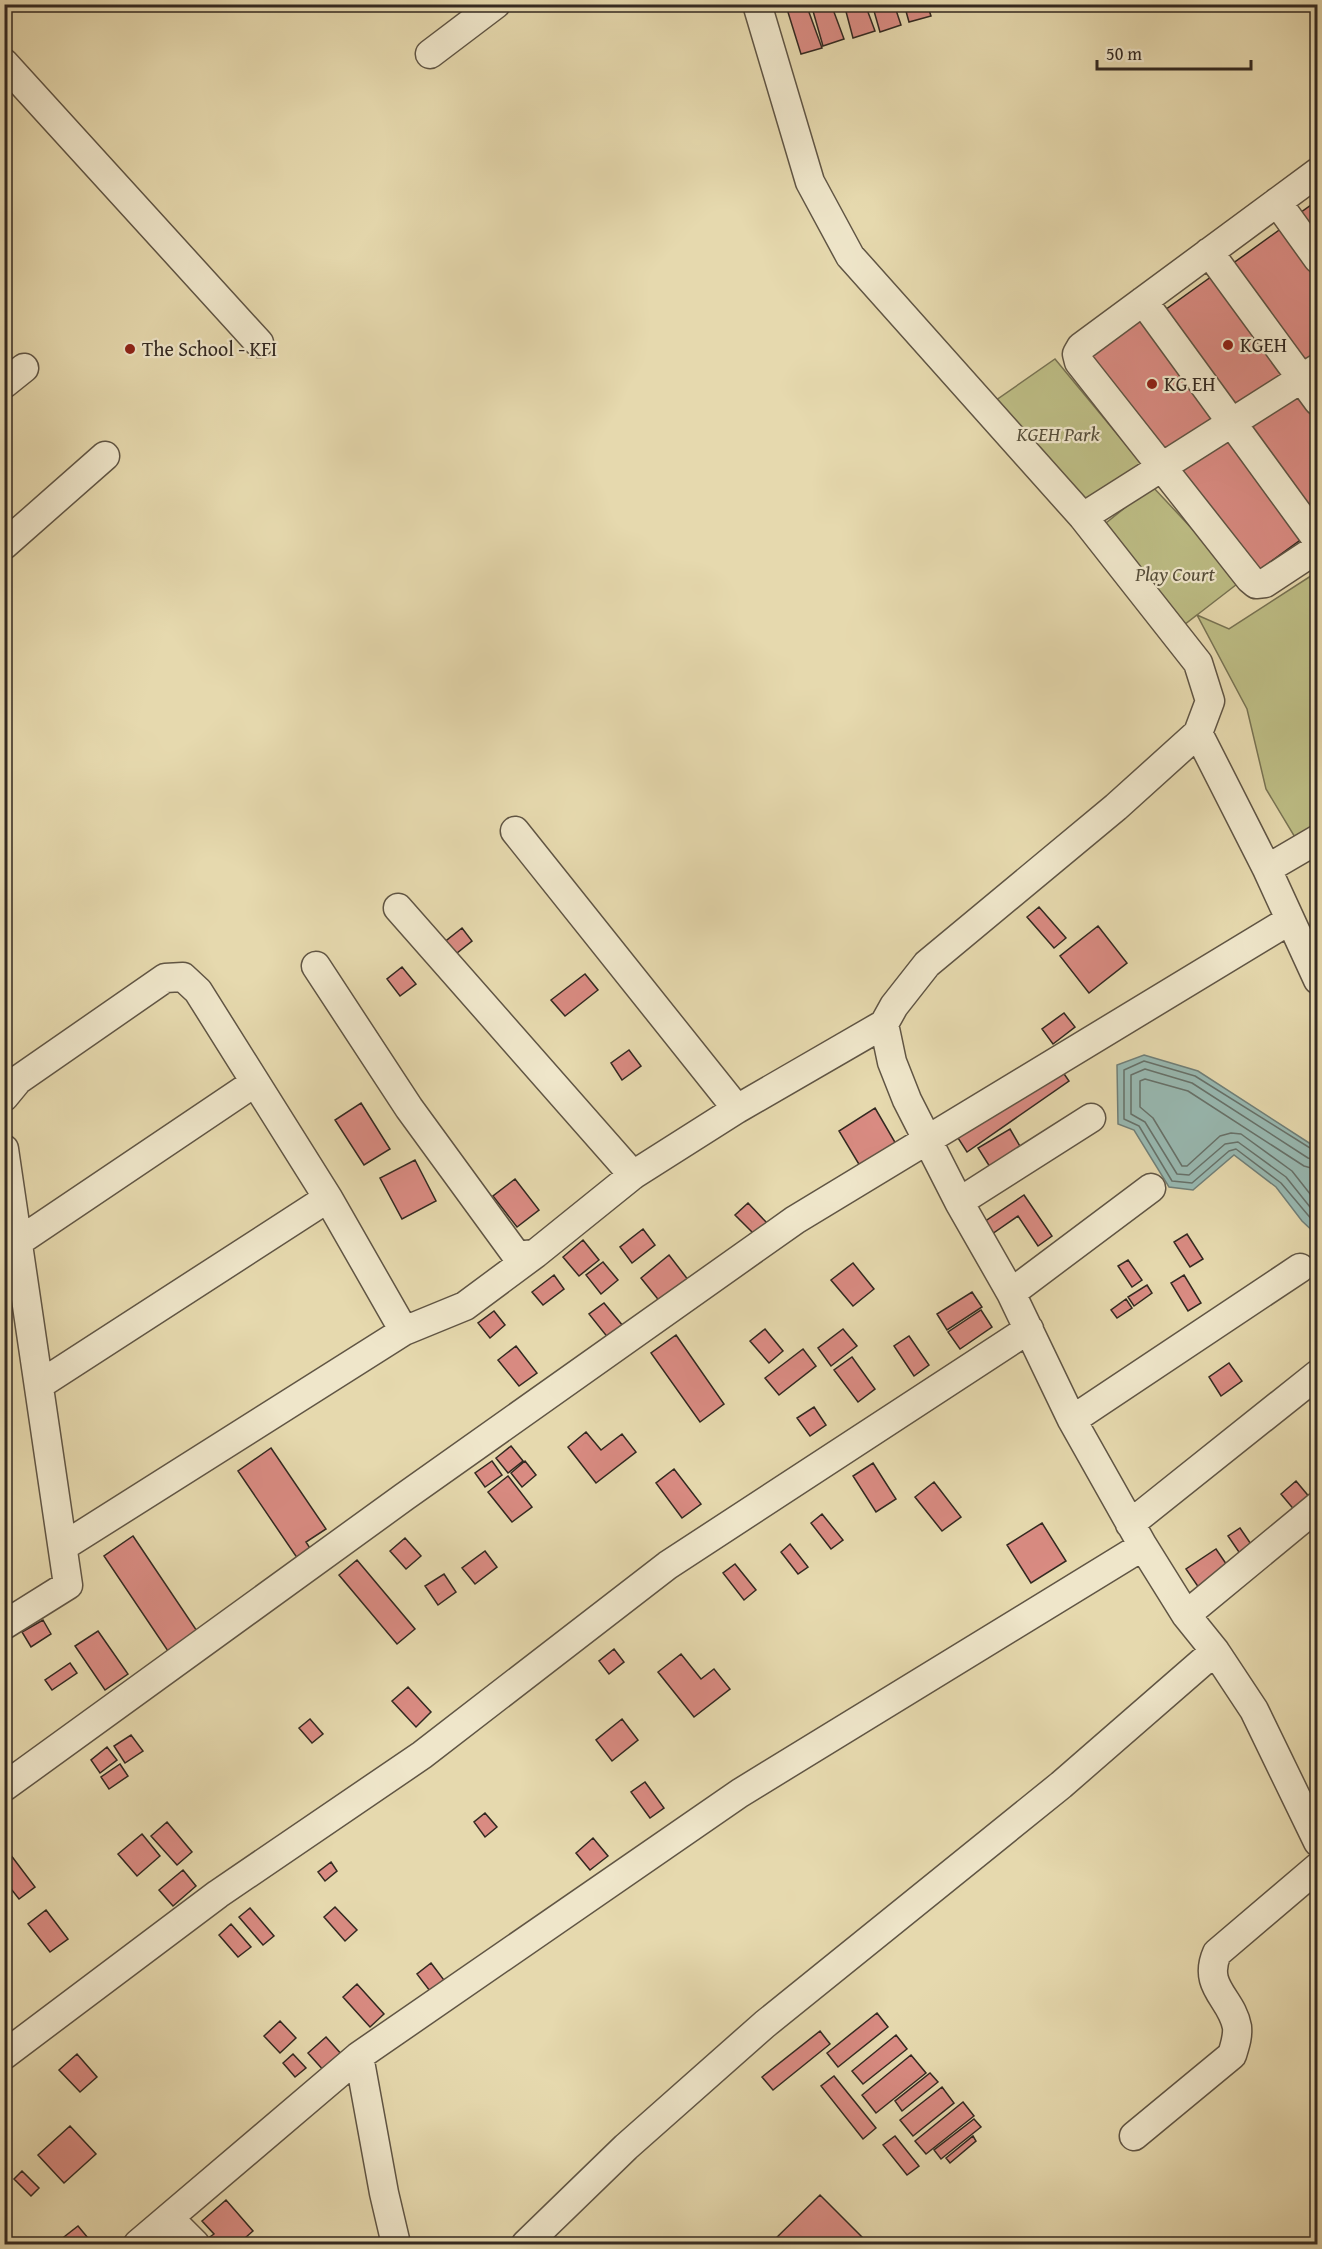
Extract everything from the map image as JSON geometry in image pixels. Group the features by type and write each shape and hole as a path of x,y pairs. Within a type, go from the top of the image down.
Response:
{"street":[{"path":"430,54 496,4"},
{"path":"64,1546 404,1331 465,1306 535,1254 633,1175 737,1109 884,1024 894,1006 927,964 1116,807 1198,733 1210,701 1198,663 1083,517 850,256 810,182 757,4"},
{"path":"4,63 259,343"},
{"path":"1317,172 1081,347 1077,354 1079,362 1256,584 1265,583 1317,548"},
{"path":"1276,202 1317,259"},
{"path":"1083,517 1108,498 1233,424 1312,383 1209,252"},
{"path":"1143,301 1317,541"},
{"path":"4,545 105,456"},
{"path":"1198,733 1267,869 1317,980"},
{"path":"515,831 737,1109"},
{"path":"1267,869 1317,839"},
{"path":"398,908 633,1175"},
{"path":"4,1787 404,1497 795,1220 928,1137 1290,920"},
{"path":"316,966 409,1108 507,1244 517,1256 535,1254"},
{"path":"4,1097 18,1080 165,978 183,977 198,991 328,1198 404,1331"},
{"path":"884,1024 892,1062 907,1100 928,1137 959,1202 1011,1293 1072,1420 1137,1535 1186,1615 1215,1651 1254,1710 1317,1842"},
{"path":"18,1242 254,1083"},
{"path":"959,1202 1091,1118"},
{"path":"4,1149 68,1585 4,1624"},
{"path":"1011,1293 1151,1188"},
{"path":"39,1385 328,1198"},
{"path":"1072,1420 1299,1268"},
{"path":"4,2055 218,1894 422,1755 668,1565 1029,1329"},
{"path":"138,2244 359,2056 740,1793 1137,1535 1317,1374"},
{"path":"1186,1615 1317,1506"},
{"path":"526,2244 626,2147 765,2024 1061,1785 1215,1651"},
{"path":"1134,2136 1232,2055 1237,2039 1237,2025 1214,1983 1211,1965 1217,1953 1317,1867"},
{"path":"359,2056 384,2193 396,2244"},
{"path":"169,2218 195,2244"}],"green space":[{"name":"KGEH Park","path":"1055,359 1146,469 1074,524 979,412"},
{"name":"Play Court","path":"1152,486 1241,581 1171,635 1086,539"},
{"path":"1317,572 1317,826 1296,839 1266,789 1247,709 1197,615 1229,629"}],"water":[{"path":"1144,1055 1198,1071 1317,1148 1317,1235 1302,1221 1276,1187 1234,1155 1193,1190 1169,1187 1134,1130 1118,1124 1117,1065"}],"building":[{"path":"806,4 822,48 801,54 787,9"},
{"path":"811,4 831,4 844,39 823,46"},
{"path":"844,4 865,4 875,31 853,38"},
{"path":"872,4 894,4 901,25 880,32"},
{"path":"904,4 927,4 931,16 909,22"},
{"path":"1318,200 1318,237 1300,213"},
{"name":"KGEH","path":"1282,228 1318,278 1318,362 1309,369 1232,264"},
{"name":"KGEH","path":"1215,274 1290,380 1242,414 1165,310"},
{"name":"KG EH","path":"1140,314 1216,415 1165,453 1086,354"},
{"name":"KGEH","path":"1300,391 1318,415 1318,518 1250,428"},
{"path":"1228,432 1303,538 1255,573 1178,469"},
{"path":"1039,907 1066,938 1054,948 1027,917"},
{"path":"1098,926 1127,963 1089,993 1060,956"},
{"path":"462,928 472,941 452,957 442,944"},
{"path":"402,967 416,984 400,996 387,979"},
{"path":"585,974 598,990 565,1016 551,1000"},
{"path":"1064,1013 1075,1027 1053,1044 1042,1029"},
{"path":"629,1050 641,1066 622,1080 611,1063"},
{"path":"1060,1068 1069,1081 967,1152 958,1138"},
{"path":"361,1103 390,1149 364,1165 335,1120"},
{"path":"875,1108 896,1144 860,1166 839,1131"},
{"path":"1010,1129 1021,1148 990,1167 978,1148"},
{"path":"415,1160 436,1201 402,1219 380,1178"},
{"path":"515,1179 539,1210 517,1227 493,1196"},
{"path":"1024,1195 1052,1236 1038,1246 1018,1216 992,1234 984,1222"},
{"path":"748,1203 767,1223 755,1235 735,1215"},
{"path":"643,1229 655,1245 632,1263 620,1247"},
{"path":"1187,1234 1203,1259 1190,1267 1174,1242"},
{"path":"583,1240 599,1260 579,1276 563,1257"},
{"path":"669,1255 689,1281 661,1303 641,1278"},
{"path":"1128,1260 1142,1280 1132,1287 1118,1266"},
{"path":"603,1262 618,1280 601,1294 586,1275"},
{"path":"853,1263 874,1289 853,1306 831,1280"},
{"path":"554,1275 564,1289 543,1305 532,1292"},
{"path":"1184,1275 1201,1303 1188,1311 1171,1283"},
{"path":"1147,1285 1152,1293 1134,1306 1128,1297"},
{"path":"972,1292 982,1307 947,1330 937,1314"},
{"path":"1126,1299 1132,1308 1117,1318 1111,1310"},
{"path":"604,1303 628,1332 613,1344 589,1314"},
{"path":"981,1310 992,1327 960,1349 948,1332"},
{"path":"494,1311 505,1325 490,1338 478,1323"},
{"path":"765,1329 783,1351 769,1363 750,1341"},
{"path":"843,1329 857,1346 831,1366 818,1348"},
{"path":"676,1335 724,1404 700,1422 651,1353"},
{"path":"909,1336 929,1365 914,1376 894,1346"},
{"path":"516,1346 537,1373 519,1386 498,1360"},
{"path":"803,1349 816,1366 779,1395 765,1378"},
{"path":"852,1357 875,1389 858,1402 834,1370"},
{"path":"1229,1363 1242,1381 1221,1396 1209,1377"},
{"path":"814,1407 826,1425 810,1436 797,1418"},
{"path":"586,1432 601,1450 622,1434 636,1452 596,1483 568,1447"},
{"path":"511,1446 523,1461 508,1473 496,1458"},
{"path":"271,1448 326,1529 306,1542 315,1556 302,1565 238,1471"},
{"path":"492,1461 502,1475 485,1487 475,1473"},
{"path":"525,1461 536,1475 522,1487 511,1473"},
{"path":"873,1463 896,1499 876,1512 853,1476"},
{"path":"674,1469 701,1504 682,1518 656,1483"},
{"path":"508,1476 532,1507 512,1522 488,1492"},
{"path":"1296,1481 1311,1499 1296,1512 1281,1494"},
{"path":"934,1482 961,1517 942,1531 915,1497"},
{"path":"822,1514 843,1540 831,1549 811,1523"},
{"path":"1042,1523 1066,1561 1031,1583 1007,1545"},
{"path":"1240,1528 1255,1550 1243,1558 1228,1536"},
{"path":"133,1536 203,1640 174,1660 104,1556"},
{"path":"405,1538 421,1556 406,1569 390,1551"},
{"path":"790,1544 808,1567 798,1574 781,1552"},
{"path":"1216,1549 1229,1568 1199,1588 1186,1569"},
{"path":"485,1551 497,1567 475,1584 462,1568"},
{"path":"357,1560 415,1629 397,1644 339,1575"},
{"path":"735,1564 756,1590 744,1600 723,1573"},
{"path":"444,1574 456,1592 438,1605 425,1586"},
{"path":"43,1620 51,1634 31,1647 22,1632"},
{"path":"98,1631 128,1674 105,1690 75,1646"},
{"path":"614,1649 624,1662 609,1674 599,1661"},
{"path":"681,1654 701,1679 714,1669 730,1689 694,1717 658,1672"},
{"path":"70,1663 77,1673 52,1690 45,1680"},
{"path":"408,1687 431,1712 416,1727 392,1701"},
{"path":"310,1719 323,1734 312,1743 299,1728"},
{"path":"622,1719 638,1740 612,1761 596,1740"},
{"path":"131,1735 143,1751 125,1763 114,1746"},
{"path":"107,1747 117,1760 100,1773 91,1760"},
{"path":"120,1764 128,1776 109,1789 101,1777"},
{"path":"645,1782 664,1808 650,1818 631,1792"},
{"path":"485,1813 497,1827 485,1837 474,1822"},
{"path":"167,1822 192,1852 177,1865 151,1836"},
{"path":"142,1834 160,1856 137,1876 118,1854"},
{"path":"593,1838 608,1856 590,1870 576,1853"},
{"path":"4,1846 35,1887 19,1899 4,1880"},
{"path":"331,1862 337,1871 325,1881 318,1872"},
{"path":"183,1870 196,1886 173,1906 159,1890"},
{"path":"335,1907 357,1930 345,1941 324,1917"},
{"path":"250,1908 274,1936 263,1945 239,1917"},
{"path":"46,1910 68,1939 50,1952 28,1924"},
{"path":"231,1924 251,1947 238,1957 219,1935"},
{"path":"431,1963 447,1984 433,1995 417,1974"},
{"path":"357,1984 384,2014 370,2027 343,1997"},
{"path":"877,2013 888,2027 838,2067 827,2053"},
{"path":"280,2021 296,2038 280,2053 264,2036"},
{"path":"820,2031 830,2044 773,2090 762,2077"},
{"path":"896,2035 907,2049 863,2084 852,2071"},
{"path":"326,2037 343,2056 325,2072 308,2053"},
{"path":"77,2054 97,2077 80,2092 59,2070"},
{"path":"293,2054 306,2068 295,2077 283,2063"},
{"path":"911,2055 926,2073 876,2113 862,2095"},
{"path":"930,2073 938,2082 902,2111 895,2101"},
{"path":"834,2076 876,2128 863,2139 821,2086"},
{"path":"942,2087 954,2103 913,2136 900,2120"},
{"path":"963,2102 974,2116 926,2154 915,2141"},
{"path":"974,2119 981,2127 941,2159 934,2150"},
{"path":"70,2126 96,2154 64,2183 38,2155"},
{"path":"895,2136 919,2166 907,2175 883,2145"},
{"path":"973,2136 976,2141 950,2163 946,2158"},
{"path":"22,2171 39,2188 31,2196 14,2179"},
{"path":"820,2195 869,2244 770,2244"},
{"path":"226,2200 253,2231 238,2244 207,2244 204,2241 214,2234 202,2221"},
{"path":"78,2226 93,2244 55,2244"}],"place":[{"name":"KGEH","path":"1228,345"},
{"name":"The School - KFI","path":"130,349"},
{"name":"KG EH","path":"1152,384"}]}
